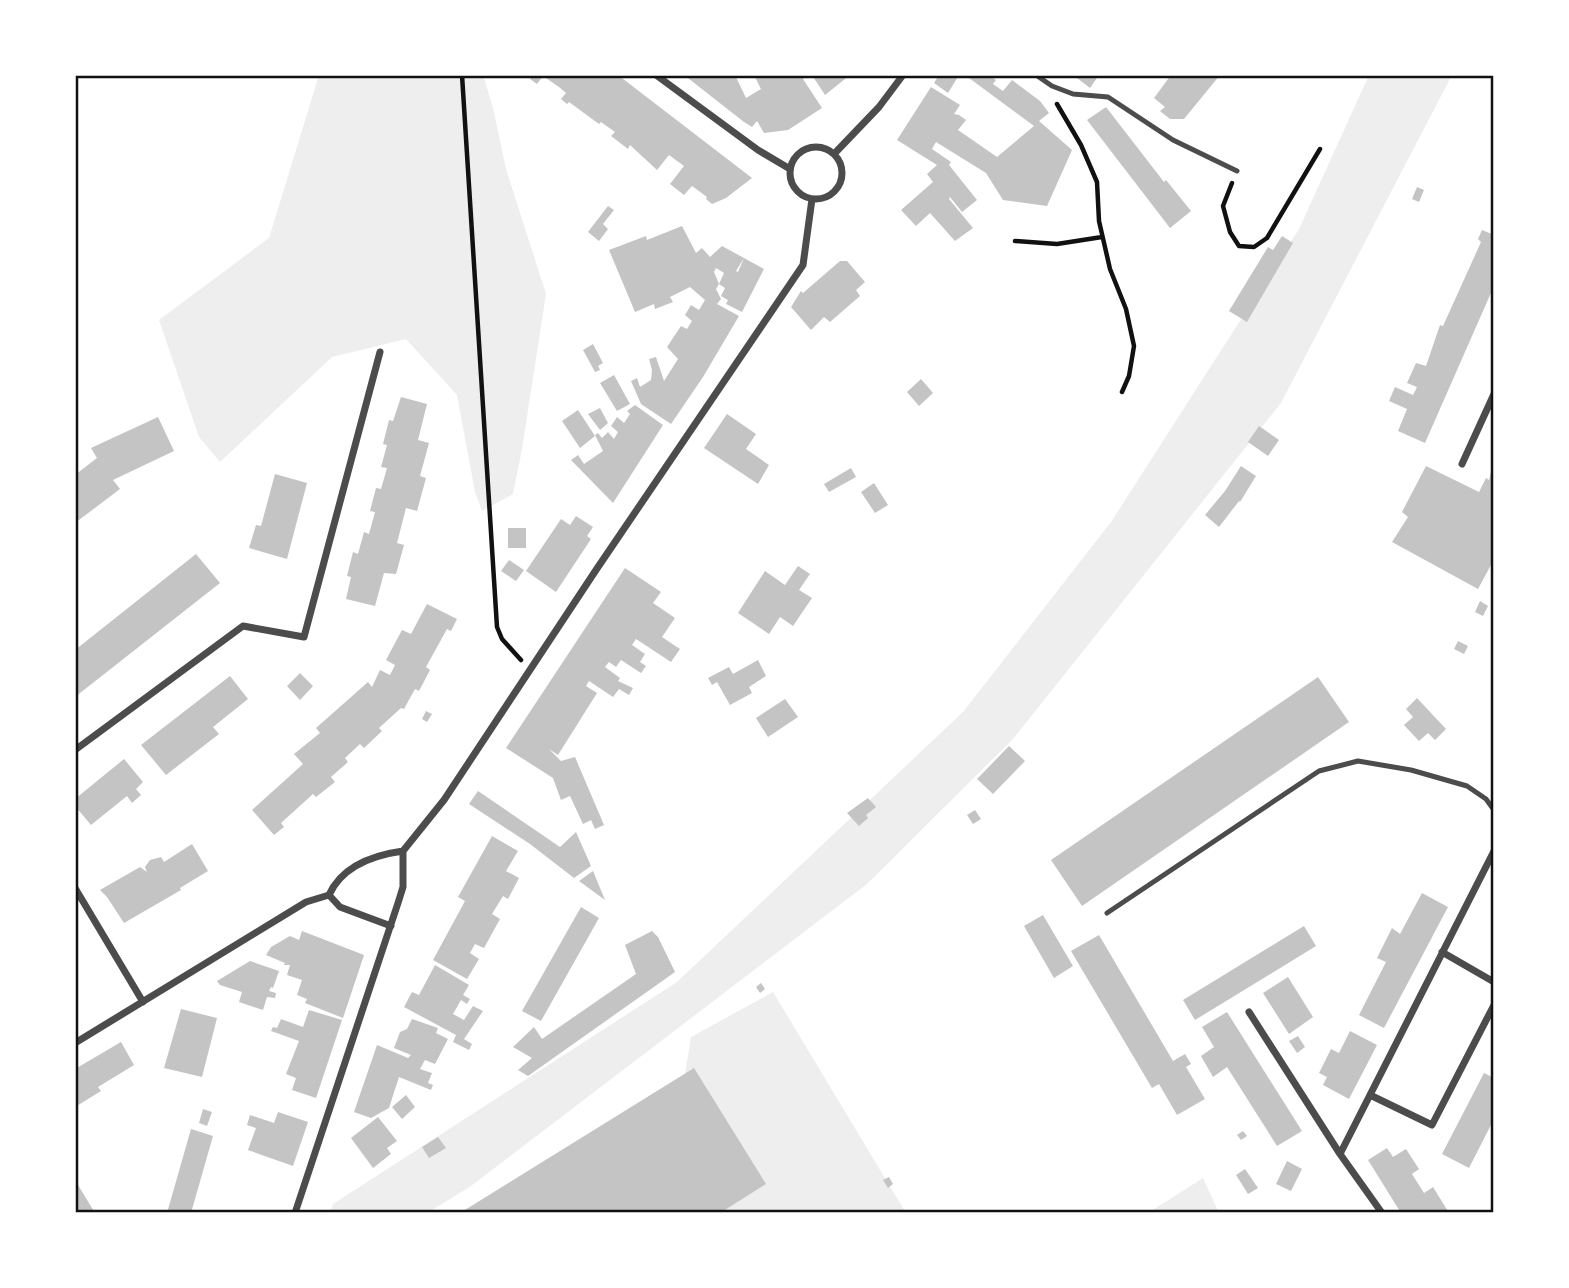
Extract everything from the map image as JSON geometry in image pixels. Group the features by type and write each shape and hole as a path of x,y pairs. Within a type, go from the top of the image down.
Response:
{"street":[{"path":"656,75 758,150 790,169"},
{"path":"834,154 879,107 903,75"},
{"path":"823,147 834,154 841,163 842,182 830,196 812,199 800,194 793,187 790,169 793,160 805,148 823,147"},
{"path":"75,1043 306,902 329,895 346,872 372,859 403,851 443,800 803,265 812,199"},
{"path":"75,750 243,626 304,637 380,352"},
{"path":"1462,464 1494,394"},
{"path":"295,1213 403,887 403,851"},
{"path":"1340,1154 1494,851"},
{"path":"75,888 142,1002"},
{"path":"329,895 340,906 391,926"},
{"path":"1443,952 1494,982"},
{"path":"1370,1095 1432,1125 1494,1006"},
{"path":"1249,1012 1340,1154 1382,1213"}],"lane":[{"path":"1036,75 1052,86 1073,94 1108,97 1173,140 1237,171"},
{"path":"1107,913 1320,771 1358,761 1411,771 1466,786 1486,799 1494,810"}],"path":[{"path":"462,75 497,627 513,653 532,668"},
{"path":"1052,86 1057,106 1081,145 1097,182 1102,237 1126,309 1134,345 1129,376 1122,392"},
{"path":"1237,171 1223,206 1230,232 1239,246 1254,247 1266,238 1320,149"},
{"path":"1015,242 1056,244 1102,237"}],"shaded area":[{"path":"319,75 483,75 506,169 546,294 513,494 482,511 475,492 457,395 406,339 332,357 220,462 199,437 159,320 269,238"},
{"path":"1369,75 1452,75 1281,403 1013,739 867,884 471,1186 427,1213 330,1213 333,1204 677,982 963,712 1111,522 1299,229"},
{"path":"773,992 906,1213 662,1213 691,1037"},
{"path":"1203,1178 1219,1213 1148,1213"}],"building":[{"path":"532,75 618,75 752,178 726,198 712,204 692,186 684,195 670,184 684,166 669,155 657,170 630,145 628,149 611,136 615,132 561,99 566,93 559,87 543,76 537,84 530,79"},
{"path":"684,75 735,75 746,98 761,89 754,75 810,75 803,79 822,108 788,130 764,133 757,121 752,127 744,122"},
{"path":"812,75 850,75 825,95"},
{"path":"939,75 959,75 948,93 934,83"},
{"path":"965,75 989,75 996,80 993,84 1003,91 1012,80 1040,101 1049,113 1039,121 1072,150 1047,206 1003,200 986,173 936,142 932,149 951,162 949,165 977,200 962,212 950,197 973,228 955,241 930,213 916,226 901,210 933,182 927,174 937,165 897,140 931,87 960,105 954,114 966,120 958,130 997,157 1034,126"},
{"path":"1073,75 1099,75 1090,88"},
{"path":"1171,75 1220,75 1184,119 1170,119 1160,111 1165,107 1154,98"},
{"path":"1106,107 1164,182 1166,180 1191,211 1170,228 1087,120"},
{"path":"1417,187 1424,190 1419,202 1412,199"},
{"path":"608,206 614,210 603,224 608,229 599,241 588,232"},
{"path":"682,226 696,253 702,248 710,257 722,246 744,258 764,269 742,312 726,304 728,300 721,296 725,288 719,284 716,289 721,299 717,304 739,316 671,424 641,404 631,381 637,378 640,387 651,380 649,359 656,357 664,381 678,359 667,347 681,326 687,329 692,321 685,315 691,305 699,310 705,300 690,287 670,297 673,302 655,309 654,304 635,312 609,250 646,236 647,240","holes":["716,268 724,273 719,284 714,272"]},
{"path":"1482,230 1494,235 1494,286 1425,443 1398,431 1407,409 1389,401 1395,387 1413,395 1417,387 1407,383 1416,363 1426,366 1440,325 1443,326 1481,242 1478,239"},
{"path":"1282,236 1293,243 1247,322 1229,311 1268,247 1273,250"},
{"path":"840,261 847,261 865,282 856,290 860,296 830,322 824,317 811,330 791,307 801,291 803,293"},
{"path":"593,344 603,363 598,366 600,370 595,372 583,350"},
{"path":"614,375 630,404 617,411 600,383"},
{"path":"921,379 933,393 919,406 907,392"},
{"path":"401,397 427,404 418,440 429,443 420,476 426,478 417,511 406,508 397,543 404,545 396,574 384,573 375,606 346,599 351,577 347,576 353,552 358,554 364,532 369,534 375,512 370,511 376,488 381,489 387,468 381,467 387,445 383,444 389,420 393,421"},
{"path":"635,405 663,425 613,503 571,460 578,455 584,464 603,451 595,435 598,433 602,438 608,432 614,439 618,432 611,426 617,417 624,423 630,414 627,411"},
{"path":"600,408 608,423 600,430 588,414"},
{"path":"578,410 595,436 580,448 562,421"},
{"path":"727,414 756,434 746,449 769,465 758,484 704,448"},
{"path":"158,417 174,451 113,480 120,489 75,523 75,475 97,458 91,448"},
{"path":"1259,426 1279,440 1268,456 1248,442"},
{"path":"1494,459 1494,564 1492,563 1478,589 1392,542 1408,517 1402,512 1426,466 1479,492 1486,478 1489,480"},
{"path":"1241,466 1256,476 1240,502 1219,527 1205,515"},
{"path":"851,468 856,477 829,492 824,484"},
{"path":"275,474 307,483 287,559 249,548 256,525 261,526"},
{"path":"874,483 888,505 875,513 861,492"},
{"path":"576,516 593,527 587,536 591,539 556,592 526,571 561,519 570,525"},
{"path":"508,528 526,528 526,548 508,548"},
{"path":"196,554 220,583 75,697 75,650"},
{"path":"509,560 524,570 516,581 501,571"},
{"path":"798,566 810,574 799,590 812,598 793,626 780,617 769,634 738,613 765,571 785,585"},
{"path":"625,568 661,592 653,603 675,618 662,637 680,649 671,662 636,639 632,645 645,654 640,662 646,666 641,673 621,660 616,667 609,662 605,667 620,678 618,681 633,688 629,695 619,689 613,697 589,681 586,686 597,693 558,755 549,749 561,761 575,757 604,825 595,829 591,820 583,824 570,796 561,800 553,778 506,748"},
{"path":"1480,601 1488,606 1483,616 1475,612"},
{"path":"427,604 457,619 451,631 447,629 426,667 430,670 419,691 415,689 404,709 401,708 379,728 382,731 364,748 360,744 345,758 348,762 331,777 335,782 316,797 313,794 281,823 284,827 274,835 252,810 303,764 294,754 320,733 316,728 368,682 372,687 380,670 390,675 395,665 386,660 402,630 411,634"},
{"path":"1458,641 1468,646 1464,654 1454,649"},
{"path":"758,660 766,676 749,687 752,693 730,705 717,682 712,685 708,678 729,667 733,674"},
{"path":"300,673 313,686 300,700 287,686"},
{"path":"230,676 248,699 213,727 219,734 166,775 141,745"},
{"path":"1318,677 1349,722 1082,906 1051,860"},
{"path":"1417,698 1446,729 1435,740 1428,733 1419,741 1404,725 1413,717 1406,709"},
{"path":"785,699 798,717 768,737 756,718"},
{"path":"426,711 432,714 427,722 422,719"},
{"path":"1009,746 1025,761 993,794 977,779"},
{"path":"124,759 143,782 136,789 141,795 132,803 127,796 91,825 75,806 75,799"},
{"path":"478,791 560,847 576,832 591,866 574,878 530,844 469,804"},
{"path":"868,798 876,807 866,815 868,818 859,826 847,813"},
{"path":"975,810 981,819 973,824 967,815"},
{"path":"492,836 518,851 506,871 519,878 508,899 503,896 492,914 500,919 484,948 475,944 470,953 479,959 467,979 433,960 465,901 458,897"},
{"path":"192,844 208,871 124,923 100,890 140,867 147,872 145,867 150,860 161,857 164,862"},
{"path":"593,871 605,900 579,881"},
{"path":"1422,893 1448,907 1384,1028 1359,1015 1386,962 1377,958 1392,928 1400,934"},
{"path":"581,907 599,918 541,1021 522,1011"},
{"path":"1043,915 1073,966 1054,978 1024,926"},
{"path":"1304,926 1316,946 1195,1020 1183,1000"},
{"path":"302,931 364,955 343,1018 305,1003 307,999 297,995 302,980 287,975 290,965 284,965 285,963 266,955 271,947 290,936 299,940"},
{"path":"652,931 658,937 675,972 528,1076 518,1070 532,1058 513,1047 534,1027 542,1039 636,974 625,945"},
{"path":"1099,935 1173,1061 1185,1054 1191,1064 1186,1067 1205,1099 1177,1115 1159,1084 1152,1088 1071,951"},
{"path":"250,961 279,971 273,988 269,991 276,993 275,998 267,997 263,1010 239,1002 242,992 220,985 217,981"},
{"path":"435,965 469,985 463,995 470,999 467,1004 461,1000 453,1014 464,1020 473,1006 483,1011 464,1039 472,1044 469,1050 453,1042 456,1035 404,1007 412,992 419,995"},
{"path":"1288,977 1313,1017 1289,1034 1263,993"},
{"path":"761,983 765,989 760,993 756,987"},
{"path":"181,1009 217,1018 202,1077 164,1068"},
{"path":"309,1010 342,1020 316,1098 292,1090 296,1078 286,1074 299,1041 271,1031 273,1027 277,1028 281,1019 303,1027"},
{"path":"1227,1012 1302,1131 1277,1146 1227,1067 1213,1077 1201,1056 1214,1047 1202,1027"},
{"path":"412,1019 438,1028 436,1033 448,1039 435,1064 425,1060 420,1069 432,1073 428,1083 433,1085 431,1090 399,1077 389,1108 371,1118 354,1112 377,1045 408,1058 411,1055 394,1048 400,1032 407,1029"},
{"path":"1350,1031 1377,1045 1349,1099 1323,1085 1327,1077 1319,1073 1331,1049 1339,1053"},
{"path":"1298,1036 1305,1047 1297,1053 1289,1041"},
{"path":"121,1042 134,1065 98,1087 101,1091 75,1107 75,1069"},
{"path":"694,1068 766,1184 720,1213 460,1213"},
{"path":"1484,1073 1494,1078 1494,1119 1469,1168 1442,1154"},
{"path":"406,1095 415,1107 402,1119 392,1107"},
{"path":"203,1109 212,1112 207,1126 199,1123"},
{"path":"278,1112 308,1122 293,1166 248,1150 256,1128 247,1125 250,1115 274,1123"},
{"path":"378,1117 397,1141 387,1148 391,1154 373,1168 351,1138"},
{"path":"191,1129 213,1136 191,1213 167,1213"},
{"path":"1243,1131 1247,1136 1241,1140 1237,1135"},
{"path":"438,1137 446,1148 429,1158 422,1147"},
{"path":"1387,1148 1393,1157 1406,1149 1419,1169 1412,1174 1424,1193 1433,1187 1449,1213 1401,1213 1368,1160"},
{"path":"1287,1161 1302,1169 1291,1191 1276,1184"},
{"path":"1245,1169 1258,1188 1248,1194 1236,1175"},
{"path":"889,1177 893,1184 888,1188 883,1180"},
{"path":"75,1180 95,1213 75,1213"}]}
